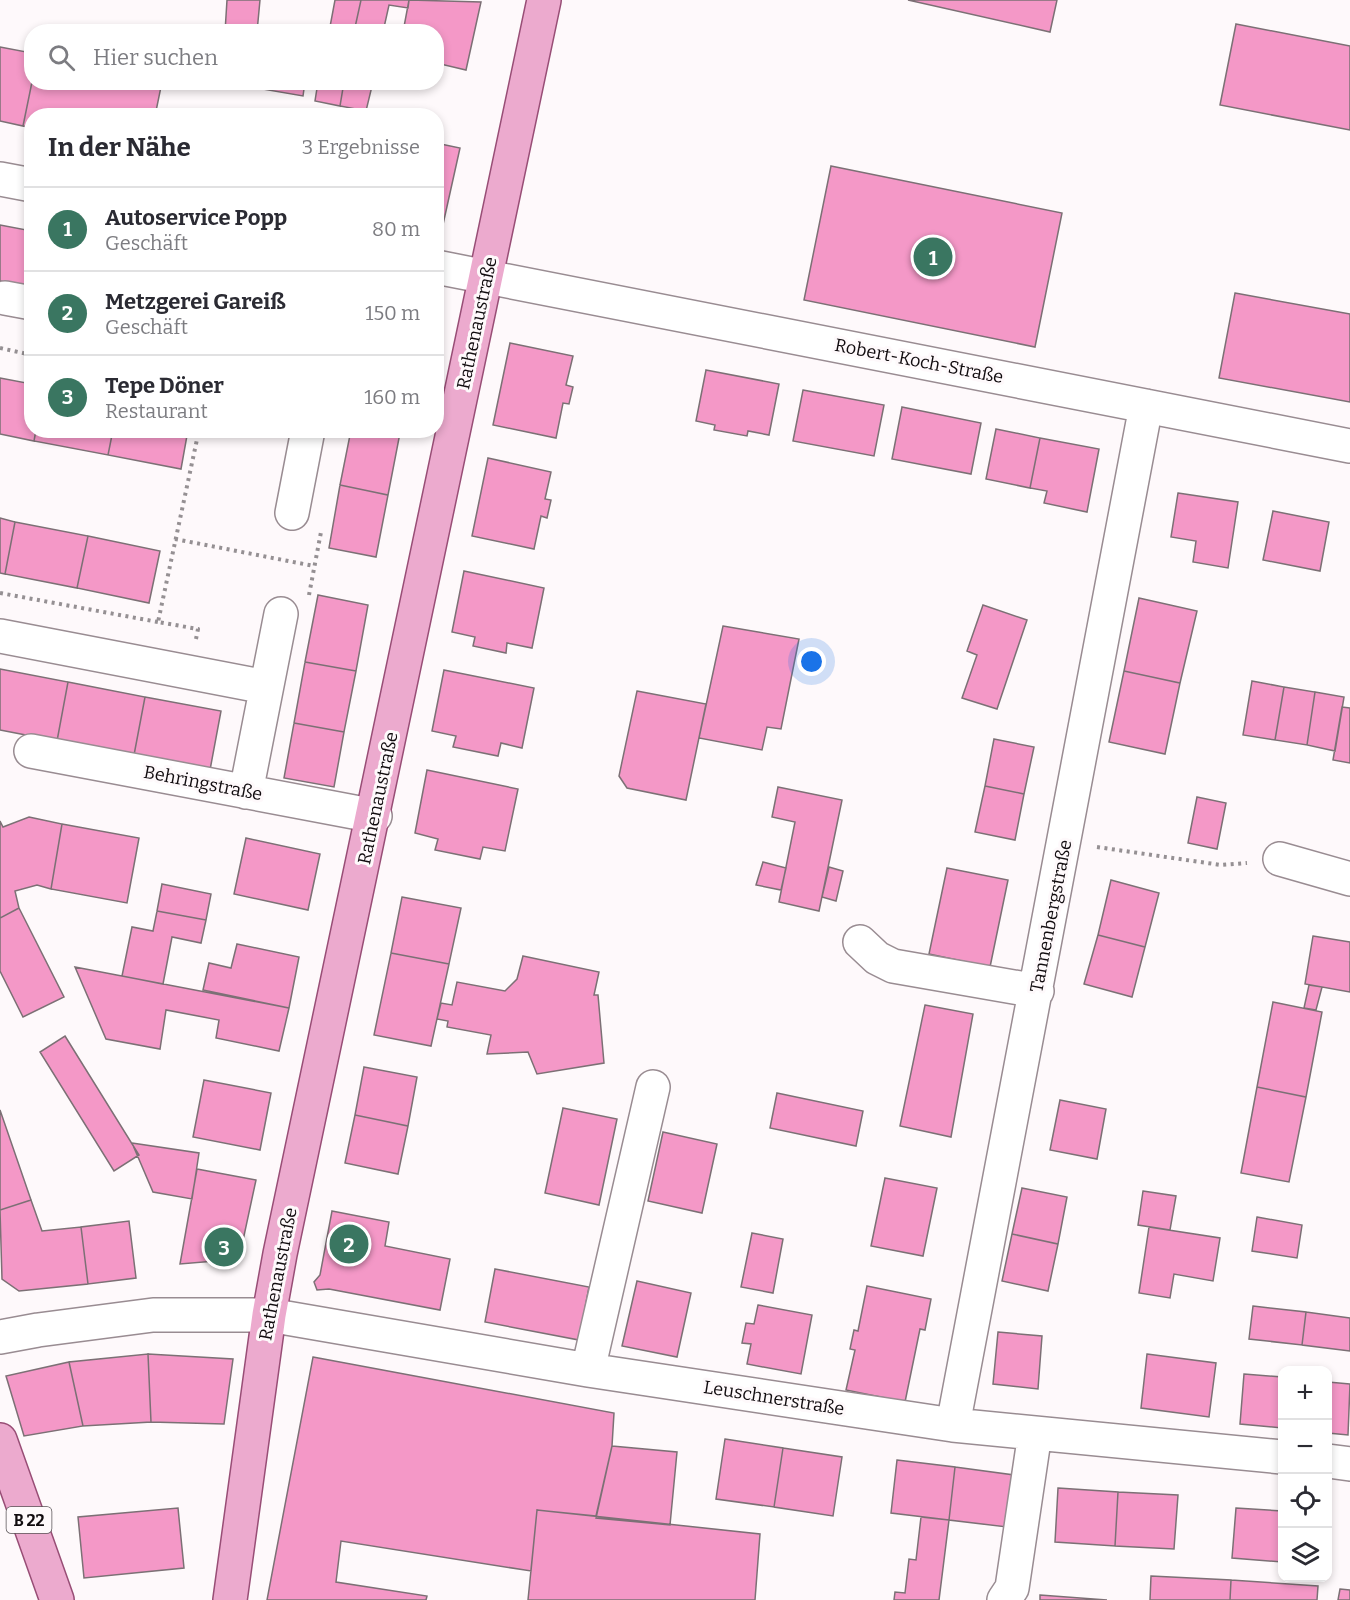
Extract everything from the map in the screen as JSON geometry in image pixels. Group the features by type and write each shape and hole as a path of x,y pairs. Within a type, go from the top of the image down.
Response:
{"main road":[{"name":"Rathenaustraße","path":"230,1600 269,1315 544,0"},
{"name":"B 22","path":"0,1440 57,1600"}],"street":[{"path":"0,179 24,184"},
{"name":"Robert-Koch-Straße","path":"444,269 1350,446"},
{"name":"Tannenbergstraße","path":"954,1425 1146,406"},
{"path":"292,513 306,438"},
{"path":"246,792 280,614"},
{"path":"0,636 266,687"},
{"name":"Behringstraße","path":"31,751 375,816"},
{"path":"1280,859 1350,879"},
{"path":"860,942 877,958 893,966 1037,991"},
{"path":"588,1370 652,1087"},
{"name":"Leuschnerstraße","path":"0,1337 153,1316 269,1315 588,1370 954,1425 1278,1457"},
{"path":"1004,1600 1012,1588 1035,1433"},
{"path":"1332,1462 1350,1464"}],"path":[{"path":"0,348 24,353"},
{"path":"158,622 196,438"},
{"path":"175,539 314,567"},
{"path":"0,593 198,629 189,672"},
{"path":"1065,843 1221,865"}],"building":[{"path":"227,0 260,0 258,24 226,24"},
{"path":"335,0 361,0 356,24 330,24"},
{"path":"361,0 409,0 408,8 389,5 385,24 356,24"},
{"path":"409,0 481,2 466,70 444,65 444,24 404,24"},
{"path":"908,0 1057,0 1050,32"},
{"path":"1236,24 1350,46 1350,130 1220,105"},
{"path":"0,47 24,52 24,90 30,90 27,108 24,108 23,126 0,121"},
{"path":"30,90 160,90 157,108 27,108"},
{"path":"268,90 304,90 303,96"},
{"path":"317,90 343,90 340,106 315,101"},
{"path":"343,90 371,90 367,108 340,106"},
{"path":"444,145 460,148 444,220"},
{"path":"831,166 1062,213 1035,347 804,300"},
{"path":"0,225 24,230 24,286 0,281"},
{"path":"1235,293 1350,314 1350,402 1219,378"},
{"path":"510,343 573,356 566,385 573,387 569,404 563,403 556,438 493,425"},
{"path":"706,370 779,384 769,435 748,431 747,436 714,430 715,425 696,421"},
{"path":"0,378 24,382 24,438 35,438 34,441 0,434"},
{"path":"803,390 884,405 874,456 793,441"},
{"path":"902,407 981,423 971,474 892,459"},
{"path":"996,429 1040,438 1030,488 986,479"},
{"path":"35,438 111,438 108,455 34,441"},
{"path":"111,438 187,438 181,469 108,455"},
{"path":"349,438 399,438 388,495 340,485"},
{"path":"1040,438 1099,449 1087,512 1044,503 1047,491 1030,488"},
{"path":"488,458 551,472 545,499 551,500 547,518 541,516 534,549 472,536"},
{"path":"340,485 388,495 376,557 329,548"},
{"path":"1178,493 1238,502 1228,568 1193,562 1196,541 1171,537"},
{"path":"1273,511 1329,522 1320,571 1263,560"},
{"path":"0,518 15,522 5,574 0,573"},
{"path":"15,522 88,536 77,588 5,574"},
{"path":"88,536 160,551 149,603 77,588"},
{"path":"464,571 544,588 532,648 507,643 506,653 473,646 475,637 452,632"},
{"path":"318,595 368,605 356,671 305,662"},
{"path":"1139,598 1197,611 1180,683 1124,671"},
{"path":"983,605 1027,620 997,709 962,698 977,655 967,651"},
{"path":"723,626 799,639 781,729 767,727 762,750 699,738"},
{"path":"305,662 356,671 344,732 294,723"},
{"path":"0,669 68,682 57,741 0,730"},
{"path":"444,670 534,688 522,748 501,743 498,756 453,747 456,736 432,731"},
{"path":"1124,671 1180,683 1165,754 1109,742"},
{"path":"1252,681 1284,687 1275,740 1243,735"},
{"path":"68,682 145,697 134,755 57,741"},
{"path":"1284,687 1315,692 1307,745 1275,740"},
{"path":"637,691 706,704 686,800 627,788 619,776"},
{"path":"1315,692 1344,697 1335,751 1307,745"},
{"path":"145,697 221,711 210,770 134,755"},
{"path":"1342,707 1350,708 1350,763 1333,760"},
{"path":"294,723 344,732 334,787 284,778"},
{"path":"994,739 1034,747 1024,794 985,786"},
{"path":"427,770 518,789 505,851 483,847 480,859 435,850 438,839 415,833"},
{"path":"985,786 1024,794 1015,840 975,832"},
{"path":"778,787 842,800 819,911 779,902 795,822 772,817"},
{"path":"1197,797 1226,803 1217,849 1188,843"},
{"path":"29,817 62,824 51,889 37,885 15,891 19,908 0,918 0,821 3,827"},
{"path":"62,824 139,838 127,903 51,889"},
{"path":"246,838 320,854 308,910 234,894"},
{"path":"763,862 786,868 781,890 756,885"},
{"path":"829,867 843,871 836,901 822,897"},
{"path":"947,868 1008,880 990,967 929,954"},
{"path":"1111,880 1159,893 1145,947 1098,935"},
{"path":"162,884 211,894 206,920 157,911"},
{"path":"402,897 461,908 449,964 391,953"},
{"path":"19,908 64,997 23,1017 0,971 0,918"},
{"path":"157,911 206,920 201,943 172,937 163,984 122,976 132,927 153,931"},
{"path":"1098,935 1145,947 1132,997 1084,984"},
{"path":"1313,936 1350,942 1350,992 1305,984"},
{"path":"237,944 299,957 289,1008 203,990 209,963 231,968"},
{"path":"391,953 449,964 431,1046 374,1035"},
{"path":"523,956 599,972 594,995 598,995 604,1063 537,1074 528,1052 487,1054 491,1035 447,1027 448,1021 437,1019 441,1003 452,1005 457,982 505,991 517,979"},
{"path":"75,967 289,1008 279,1051 216,1038 219,1020 166,1010 160,1049 106,1039"},
{"path":"1309,985 1322,987 1316,1010 1304,1008"},
{"path":"1273,1002 1322,1012 1306,1097 1257,1087"},
{"path":"925,1005 973,1014 951,1137 900,1126"},
{"path":"65,1036 139,1155 114,1171 40,1052"},
{"path":"364,1067 417,1077 408,1126 355,1115"},
{"path":"204,1080 271,1093 260,1150 193,1137"},
{"path":"1257,1087 1306,1097 1289,1182 1241,1173"},
{"path":"777,1093 863,1111 856,1146 770,1128"},
{"path":"1060,1100 1106,1109 1097,1159 1050,1150"},
{"path":"563,1108 617,1119 599,1205 545,1193"},
{"path":"0,1110 31,1200 0,1210"},
{"path":"355,1115 408,1126 398,1174 345,1163"},
{"path":"663,1132 717,1144 702,1213 648,1201"},
{"path":"132,1143 199,1153 192,1199 153,1192"},
{"path":"197,1169 256,1180 239,1259 180,1264"},
{"path":"885,1178 937,1188 923,1256 871,1246"},
{"path":"1022,1188 1067,1197 1058,1244 1012,1234"},
{"path":"1143,1191 1176,1196 1170,1230 1138,1225"},
{"path":"31,1200 42,1231 81,1227 88,1284 19,1291 2,1279 0,1210"},
{"path":"332,1211 389,1222 385,1246 450,1259 440,1310 329,1289 317,1290 314,1282 320,1275"},
{"path":"1257,1217 1302,1225 1297,1258 1252,1251"},
{"path":"129,1221 136,1278 88,1284 81,1227"},
{"path":"1149,1227 1220,1238 1213,1281 1174,1274 1170,1298 1139,1293"},
{"path":"752,1233 783,1239 773,1293 741,1287"},
{"path":"1012,1234 1058,1244 1048,1291 1002,1281"},
{"path":"495,1269 589,1287 579,1340 485,1322"},
{"path":"637,1281 691,1293 677,1357 622,1346"},
{"path":"867,1286 931,1299 925,1330 920,1329 905,1402 846,1390 855,1350 850,1349 854,1330 858,1331"},
{"path":"758,1305 812,1315 801,1374 747,1364 751,1344 742,1343 746,1323 754,1324"},
{"path":"1253,1306 1306,1312 1302,1345 1249,1339"},
{"path":"1306,1312 1350,1318 1350,1351 1302,1345"},
{"path":"998,1332 1042,1336 1038,1389 993,1384"},
{"path":"148,1354 233,1359 224,1424 151,1422"},
{"path":"148,1354 151,1422 83,1426 69,1362"},
{"path":"1147,1354 1216,1363 1209,1417 1141,1408"},
{"path":"313,1357 614,1413 612,1446 596,1516 537,1510 531,1571 341,1541 336,1582 427,1596 426,1600 267,1600"},
{"path":"69,1362 83,1426 24,1436 6,1376"},
{"path":"1244,1374 1278,1377 1278,1428 1240,1424"},
{"path":"1332,1382 1350,1384 1348,1435 1332,1433"},
{"path":"725,1439 783,1448 774,1507 716,1499"},
{"path":"612,1446 677,1452 670,1525 596,1518"},
{"path":"783,1448 842,1457 833,1516 774,1507"},
{"path":"897,1460 955,1467 949,1520 891,1513"},
{"path":"955,1467 1014,1475 1007,1527 949,1520"},
{"path":"1058,1488 1118,1492 1115,1546 1055,1542"},
{"path":"1118,1492 1178,1495 1174,1549 1115,1546"},
{"path":"178,1508 184,1568 84,1578 78,1517"},
{"path":"1236,1508 1278,1511 1278,1562 1232,1558"},
{"path":"537,1510 760,1534 755,1600 528,1600"},
{"path":"921,1517 949,1520 939,1600 894,1600 895,1592 905,1593 909,1559 916,1560"},
{"path":"1151,1576 1231,1580 1230,1600 1150,1600"},
{"path":"1231,1580 1318,1586 1317,1600 1230,1600"},
{"path":"1340,1589 1350,1590 1350,1600 1338,1600"},
{"path":"1040,1595 1107,1600 1040,1600"}],"place":[{"name":"Autoservice Popp","path":"933,257"},
{"name":"Metzgerei Gareiß","path":"349,1244"},
{"name":"Tepe Döner","path":"224,1247"}]}
